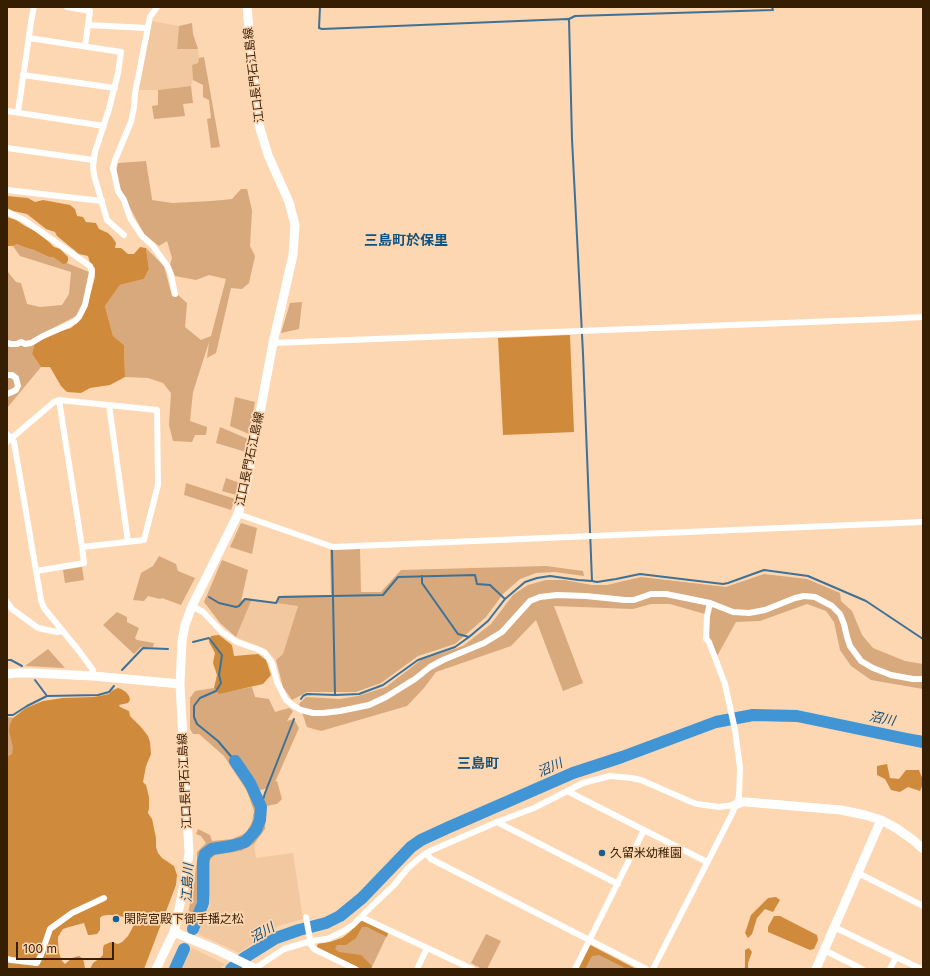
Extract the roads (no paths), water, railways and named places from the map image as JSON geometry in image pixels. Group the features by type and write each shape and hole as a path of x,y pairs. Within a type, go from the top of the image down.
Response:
{"main road":[{"name":"江口長門石江島線","path":"156,969 174,932 186,876 189,853 180,684 182,641 185,625 192,606 238,514 247,482 273,343 294,256 295,225 289,202 268,155 259,125 247,7"},
{"path":"7,674 33,673 93,676 180,684"},
{"path":"736,805 746,802 841,810 865,815 881,820 896,828 923,849"},
{"path":"816,969 881,820"},
{"path":"174,932 222,952 254,968"}],"street":[{"path":"18,112 28,38 34,7"},
{"path":"67,7 90,11 85,46"},
{"path":"157,7 150,17 147,28 131,122 113,168 118,191 124,200 130,218 142,236 153,246 168,267 175,294"},
{"path":"88,25 147,28"},
{"path":"28,38 122,52 109,109 93,160 94,175 107,220 124,235"},
{"path":"23,75 114,88"},
{"path":"7,111 104,126"},
{"path":"7,148 93,160"},
{"path":"7,190 102,201"},
{"path":"7,212 24,220 90,266 92,272 85,305 79,317 75,321 31,343 7,343"},
{"path":"273,343 923,317"},
{"path":"7,375 12,375 16,378 18,386 16,390 7,394"},
{"path":"36,571 84,563 58,400"},
{"path":"82,547 144,540 158,485 157,410 58,400 8,438 14,442 41,600 44,608 93,670 93,676"},
{"path":"109,405 128,542"},
{"path":"238,514 332,547 923,522"},
{"path":"192,606 203,612 222,632 237,642 265,653 272,663 277,682 286,700 301,710 312,713 340,711 369,705 386,697 415,679 430,667 484,643 502,632 530,601 540,597 557,594 626,600 634,600 651,594 666,594 710,603 733,612 749,613 765,610 795,598 804,596 815,598 832,606 840,614 850,646 860,661 891,675 913,679 923,679"},
{"path":"7,602 10,610 38,628 63,632"},
{"path":"653,969 732,814 739,796 740,768 731,709 725,684 709,642 706,639 707,616 710,603"},
{"path":"254,968 284,949 311,941 327,939 353,925 394,885 408,868 426,853 497,822 534,808 584,783 610,776 618,776 641,780 697,804 719,807 736,805"},
{"path":"567,791 707,862"},
{"path":"497,822 618,884"},
{"path":"575,969 644,830"},
{"path":"426,853 431,858 646,969"},
{"path":"858,874 923,906"},
{"path":"7,959 37,962 50,930 72,913 104,898"},
{"path":"306,917 311,945 314,949 355,969"},
{"path":"361,917 472,969"},
{"path":"834,927 921,969 923,966"},
{"path":"418,969 427,948"},
{"path":"824,950 862,969"},
{"path":"890,969 896,957"}],"waterway":[{"path":"320,7 319,28 322,29 568,19"},
{"path":"592,581 583,354 572,139 569,19 575,16 773,10 772,7"},
{"path":"332,550 335,695"},
{"path":"301,699 307,694 359,694 383,685 418,660 455,647 469,637 488,621 505,599 525,582 550,576 597,582 640,574 723,584 764,570 808,576 866,601 923,639"},
{"path":"209,597 219,603 236,607 239,606 245,599 276,603 279,597 383,595 398,577 475,575 477,584 490,585 505,599"},
{"path":"422,576 422,583 458,634 469,637"},
{"path":"193,642 209,638 222,655 219,675 221,683 216,691 200,698 194,706 194,717 197,724 218,741 235,761"},
{"path":"122,670 143,648 168,649"},
{"path":"7,660 11,660 22,666"},
{"path":"35,680 47,696 98,695 109,692 114,686"},
{"path":"7,715 13,715 47,696"},
{"name":"沼川","path":"231,969 244,958 276,938 326,923 340,916 362,898 411,847 421,840 573,773 622,757 716,722 753,715 797,716 923,742"},
{"path":"261,807 294,719"},
{"name":"江島川","path":"193,929 203,903 203,862 205,854 212,849 245,842 256,830 260,820 261,807 250,783 235,761"},
{"name":"江島川","path":"175,969 184,949"}],"place":[{"name":"久留米幼稚園","path":"602,853"},
{"name":"閑院宮殿下御手播之松","path":"116,919"}],"district":[{"name":"三島町於保里","path":"406,241"},
{"name":"三島町","path":"478,764"}]}
